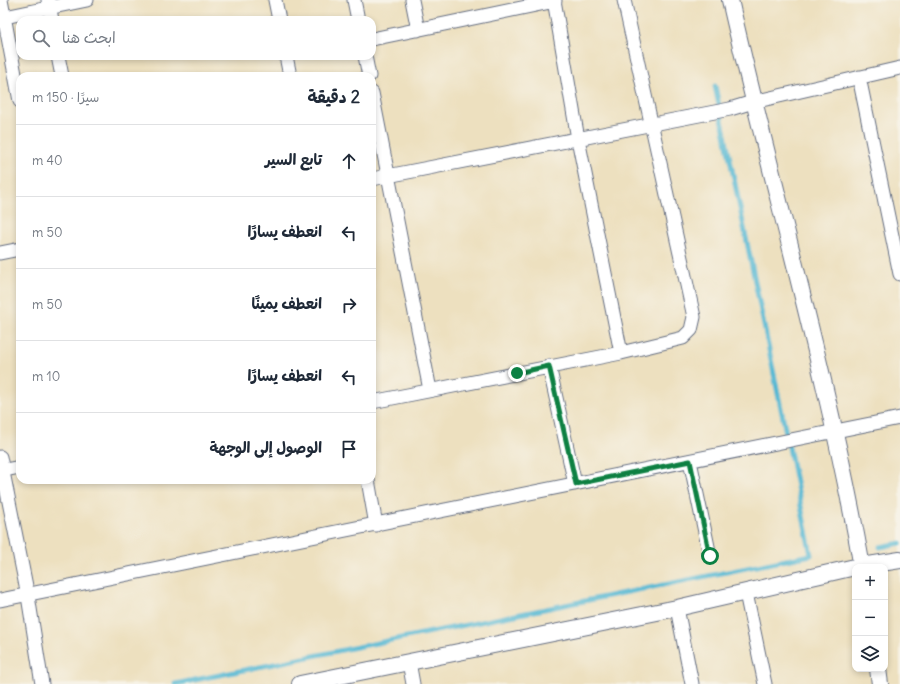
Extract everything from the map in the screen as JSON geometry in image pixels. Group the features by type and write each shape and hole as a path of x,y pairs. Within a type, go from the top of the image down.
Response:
{"street":[{"path":"1,0 2,18 16,83"},
{"path":"2,18 87,0"},
{"path":"275,0 278,16"},
{"path":"354,0 357,16"},
{"path":"412,0 418,30"},
{"path":"376,38 555,0 578,139 621,353"},
{"path":"376,401 621,353 683,338 691,330 694,317 624,0"},
{"path":"730,0 753,102 836,432 858,564"},
{"path":"59,60 61,72"},
{"path":"288,60 289,72"},
{"path":"366,60 368,72"},
{"path":"376,178 730,109 859,76 900,68"},
{"path":"859,76 900,274"},
{"path":"376,114 430,390"},
{"path":"0,253 16,250"},
{"path":"549,366 576,484"},
{"path":"0,600 28,596 900,418"},
{"path":"0,457 1,470 28,596 42,684"},
{"path":"690,461 710,556"},
{"path":"1,470 16,468"},
{"path":"369,484 376,525"},
{"path":"877,564 900,560"},
{"path":"300,684 677,608 852,569"},
{"path":"746,593 765,684"},
{"path":"677,608 692,684"},
{"path":"409,662 413,684"},
{"path":"878,672 880,684"}],"waterway":[{"path":"175,684 811,555 715,86"},
{"path":"880,547 900,543"}],"route":[{"path":"517,373 549,366 576,484 690,461 710,556"}]}
